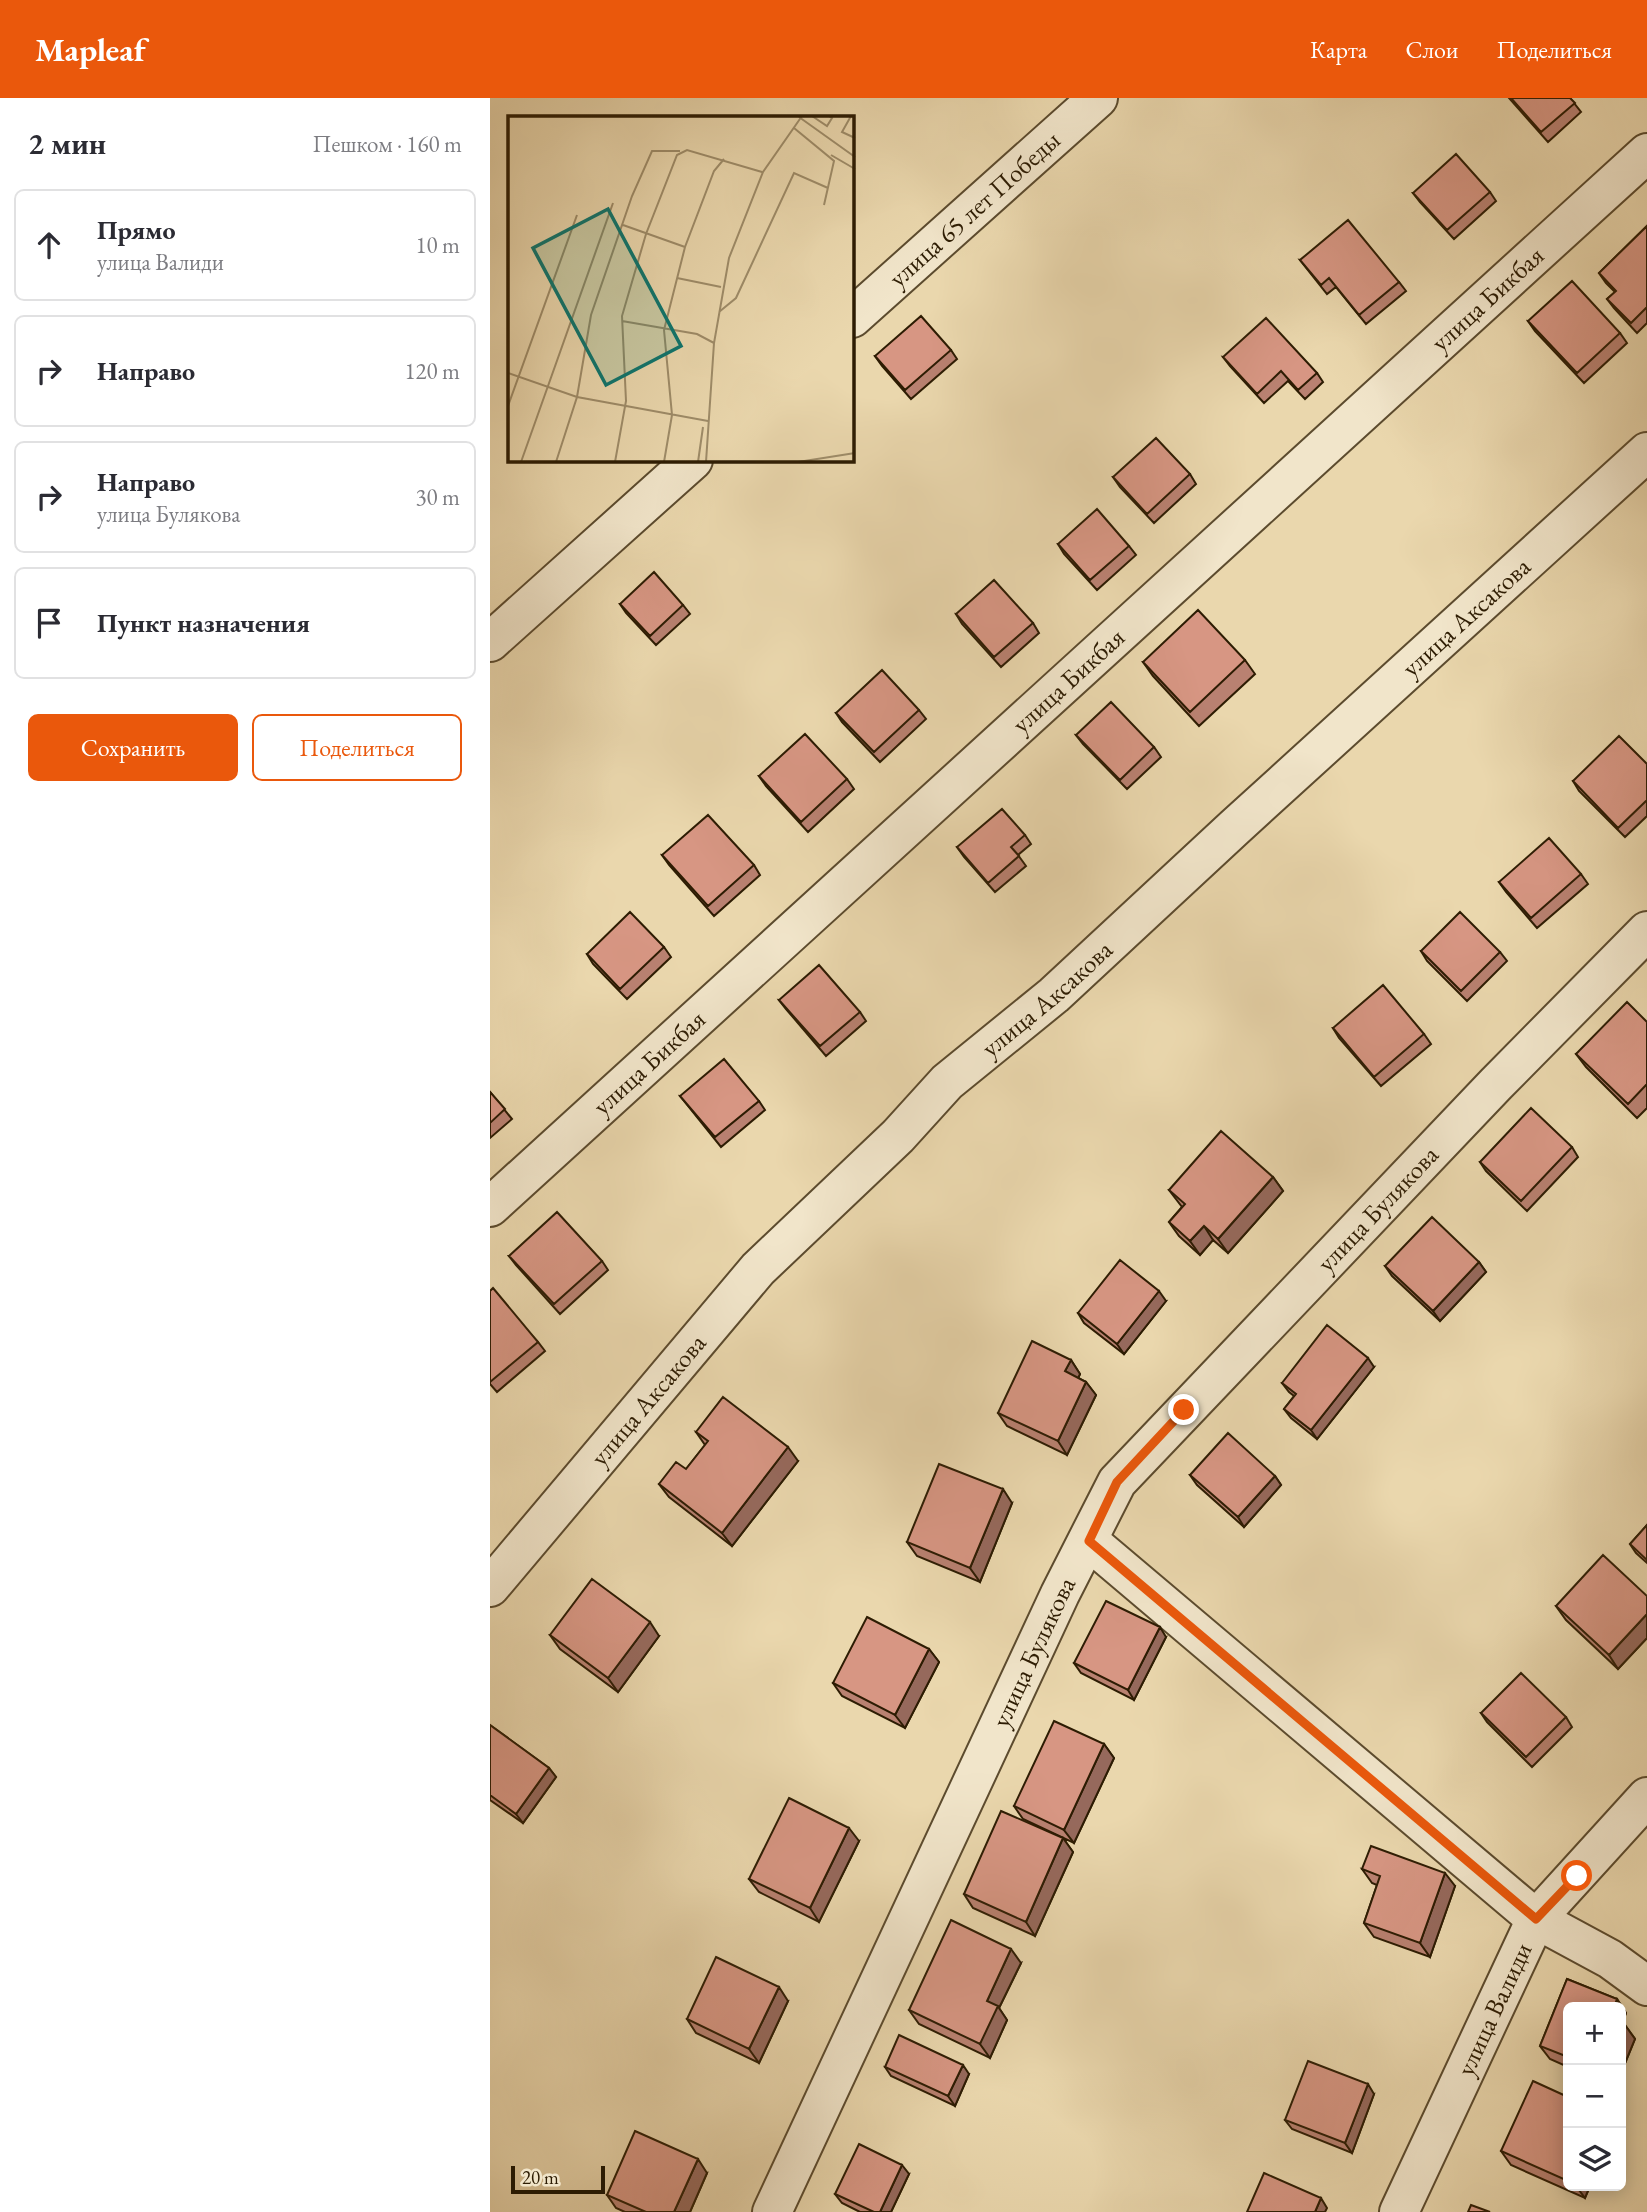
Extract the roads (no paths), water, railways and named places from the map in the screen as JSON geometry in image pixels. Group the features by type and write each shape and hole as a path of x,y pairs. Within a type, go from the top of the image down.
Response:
{"street":[{"name":"улица 65 лет Победы","path":"854,316 1097,98"},
{"name":"улица Бикбая","path":"490,1207 1647,153"},
{"name":"улица Аксакова","path":"490,1587 758,1269 898,1136 947,1082 1054,995 1647,452"},
{"path":"490,642 691,462"},
{"name":"улица Булякова","path":"772,2212 1060,1594 1117,1482 1477,1103 1647,931"},
{"path":"1089,1541 1536,1919 1610,1959 1647,1986"},
{"name":"улица Валиди","path":"1399,2212 1536,1919 1647,1797"}]}
